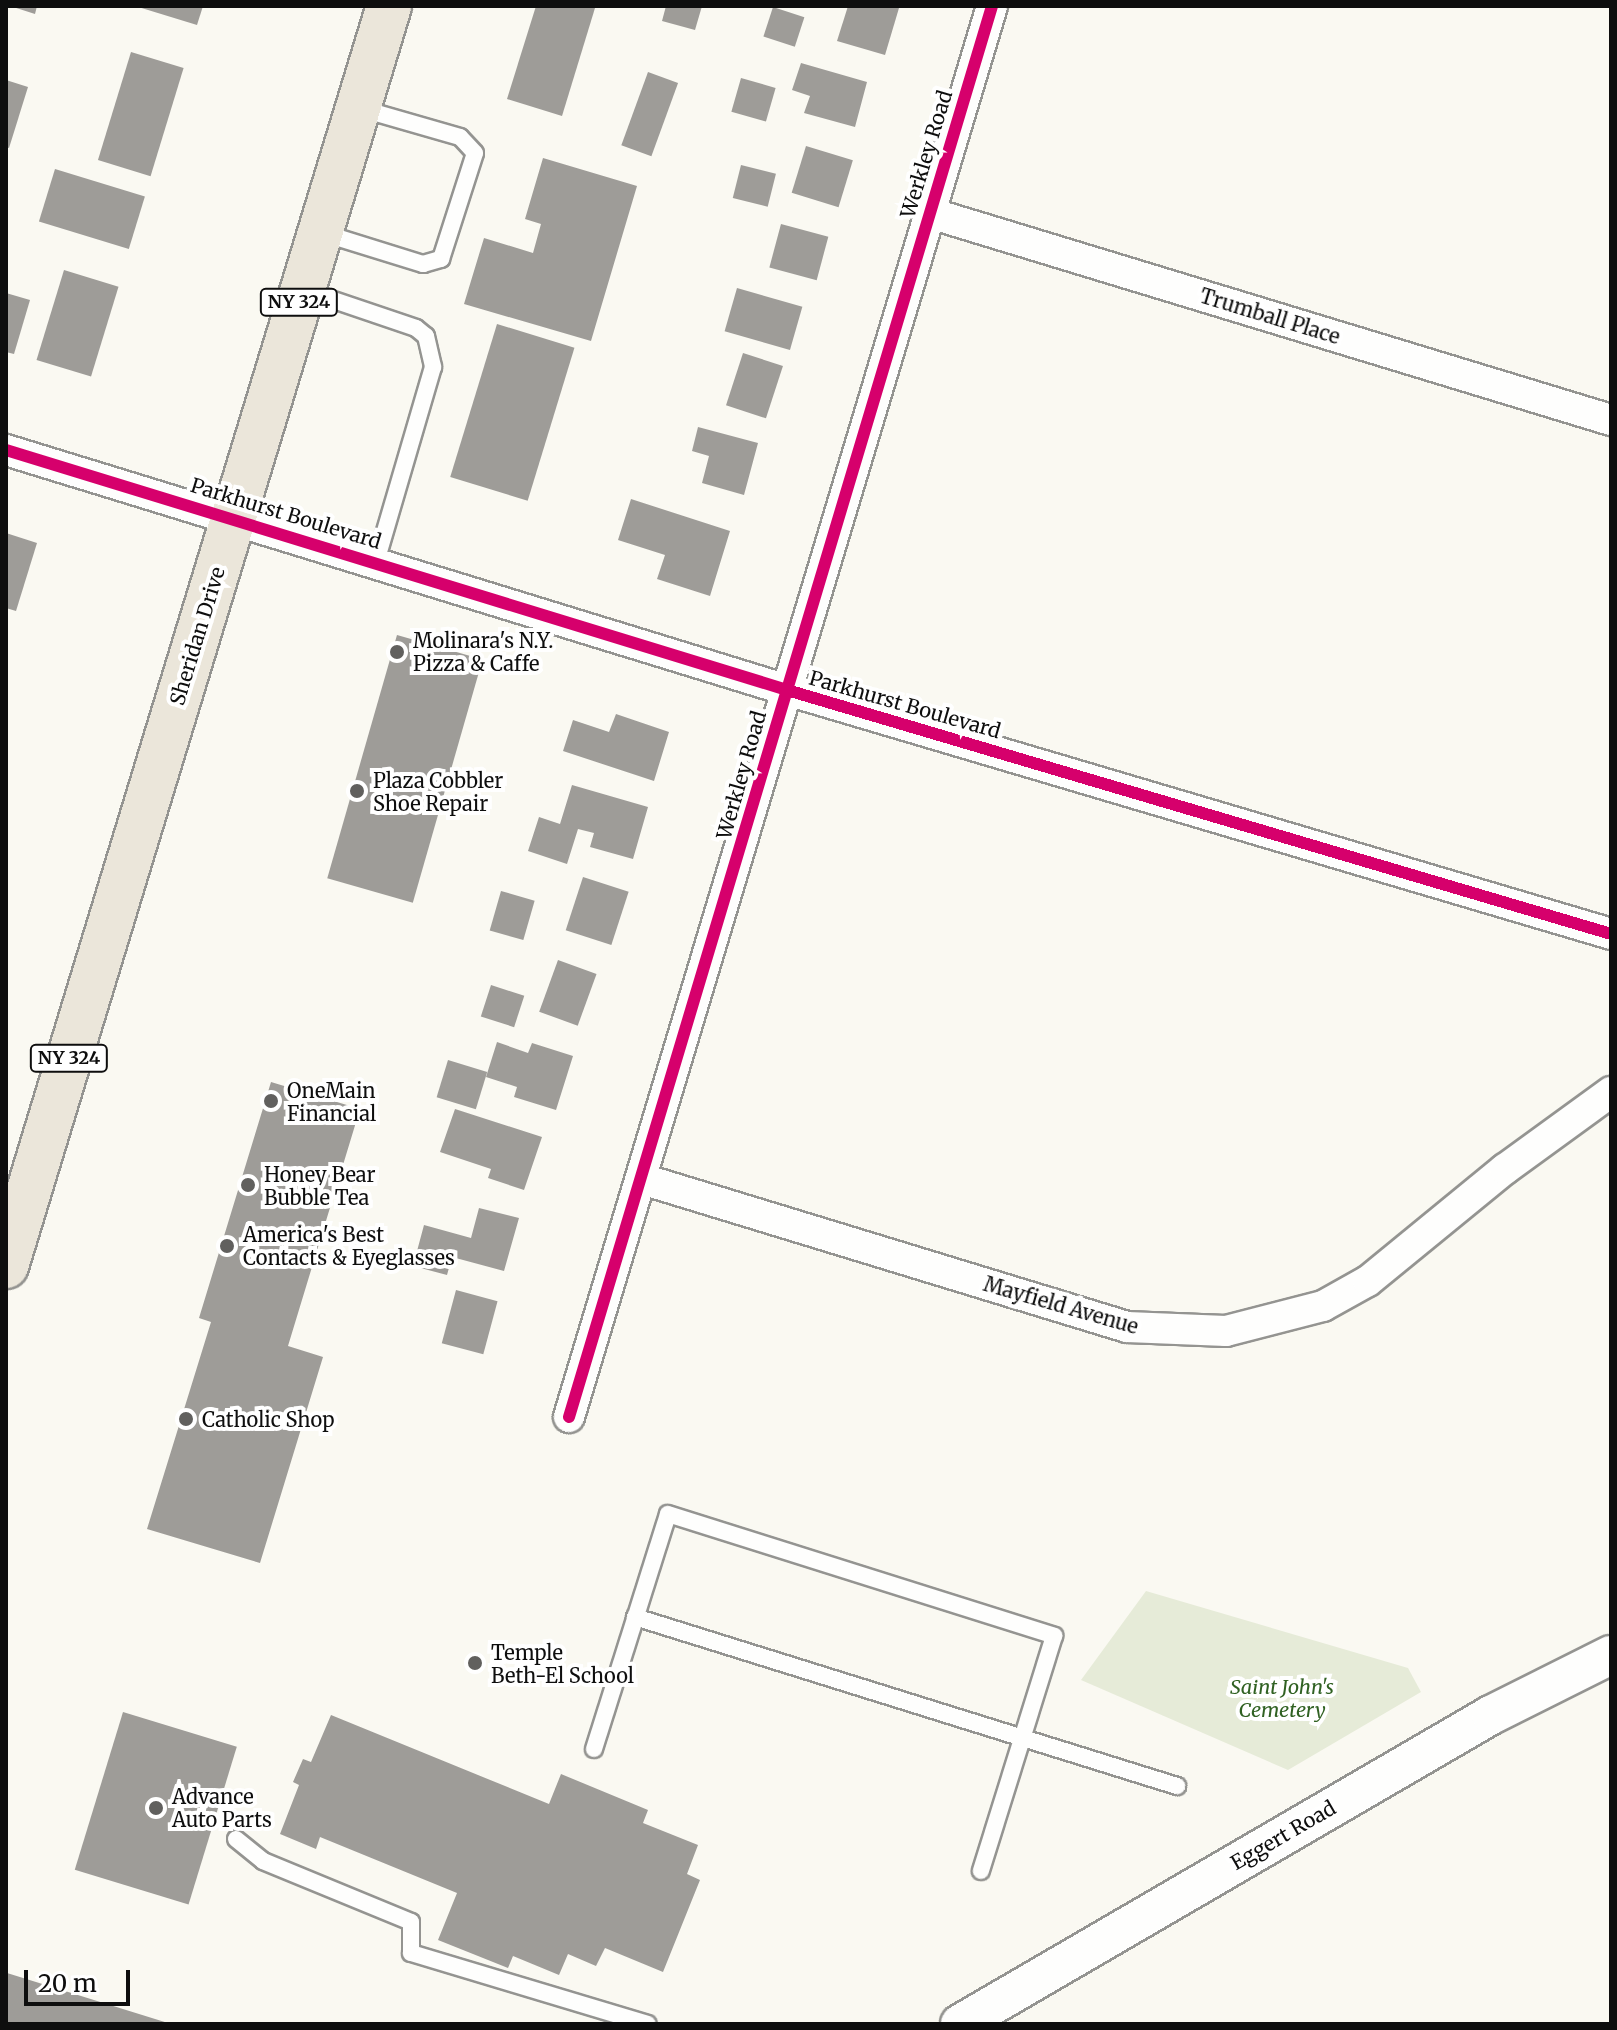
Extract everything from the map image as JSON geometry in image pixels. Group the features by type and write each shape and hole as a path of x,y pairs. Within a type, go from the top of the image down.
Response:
{"main road":[{"name":"Sheridan Drive","path":"6,1266 389,6"}],"street":[{"name":"Werkley Road","path":"569,1417 992,6"},
{"name":"Trumball Place","path":"930,213 1611,420"},
{"name":"Parkhurst Boulevard","path":"6,450 787,690 1611,934"},
{"name":"Mayfield Avenue","path":"642,1179 1127,1327 1226,1331 1323,1306 1368,1281 1505,1169 1611,1092"},
{"name":"Eggert Road","path":"960,2024 1491,1715 1611,1655"}],"lane":[{"path":"320,232 423,264 441,259 475,153 460,137 358,108"},
{"path":"302,290 416,328 426,336 433,367 376,562"},
{"path":"594,1749 668,1514 1054,1636 981,1871"},
{"path":"635,1617 1024,1734 1177,1786"},
{"path":"236,1839 263,1861 411,1922 411,1953 648,2024"}],"green space":[{"name":"Saint John's Cemetery","path":"1146,1591 1408,1668 1421,1692 1288,1770 1081,1680"}],"building":[{"path":"10,6 37,6 35,14"},
{"path":"135,6 203,6 197,25"},
{"path":"536,6 595,8 562,116 507,99"},
{"path":"666,6 702,6 695,30 662,21"},
{"path":"848,6 899,8 885,55 837,41"},
{"path":"773,7 804,17 795,47 763,36"},
{"path":"131,52 184,68 151,176 98,160"},
{"path":"801,63 867,82 855,127 804,113 810,96 792,90"},
{"path":"648,72 678,83 651,156 621,145"},
{"path":"741,78 776,88 766,122 731,112"},
{"path":"6,80 28,87 9,148 6,147"},
{"path":"806,146 853,160 839,207 792,193"},
{"path":"543,158 637,186 591,341 464,304 484,238 533,253 541,224 525,219"},
{"path":"741,165 776,174 768,207 733,198"},
{"path":"55,169 145,196 129,249 39,222"},
{"path":"781,224 828,237 817,280 769,267"},
{"path":"64,270 119,287 91,377 37,360"},
{"path":"737,288 802,307 790,350 725,331"},
{"path":"6,293 30,300 14,354 6,352"},
{"path":"497,324 574,348 528,501 450,477"},
{"path":"743,353 783,366 766,418 726,405"},
{"path":"698,427 758,443 744,495 702,483 709,456 692,451"},
{"path":"631,499 730,531 710,596 657,579 665,555 618,540"},
{"path":"6,533 37,543 16,611 6,608"},
{"path":"397,635 483,660 413,903 327,878"},
{"path":"616,714 669,732 654,781 563,751 573,720 609,732"},
{"path":"572,785 648,807 633,859 590,847 594,833 578,829 567,864 528,851 539,817 560,824"},
{"path":"583,877 629,892 611,945 566,930"},
{"path":"501,891 535,901 523,940 490,930"},
{"path":"558,960 597,974 578,1026 539,1012"},
{"path":"491,985 524,996 514,1027 481,1016"},
{"path":"497,1042 528,1053 532,1043 573,1056 556,1110 514,1097 517,1087 486,1077"},
{"path":"448,1060 487,1072 476,1109 437,1097"},
{"path":"271,1082 360,1109 288,1346 323,1357 260,1563 147,1529 211,1322 199,1318"},
{"path":"455,1109 542,1137 524,1190 488,1178 491,1169 440,1152"},
{"path":"479,1208 519,1218 504,1271 452,1257 447,1275 413,1266 424,1225 471,1238"},
{"path":"456,1290 498,1301 483,1354 442,1343"},
{"name":"Advance Auto Parts","path":"123,1712 237,1747 189,1905 75,1870"},
{"path":"331,1715 549,1804 561,1774 648,1810 643,1823 698,1845 687,1874 700,1880 663,1972 605,1948 596,1966 568,1954 559,1975 513,1956 508,1968 438,1940 457,1893 320,1837 316,1849 280,1834 299,1785 293,1782 303,1759 311,1762"},
{"path":"7,1973 168,2023 168,2024 6,2024"}],"cycle path":[{"path":"569,1417 992,6"},
{"path":"6,450 787,690 1611,934"}],"place":[{"name":"Molinara's N.Y. Pizza & Caffe","path":"397,652"},
{"name":"Plaza Cobbler Shoe Repair","path":"357,791"},
{"name":"OneMain Financial","path":"271,1101"},
{"name":"Honey Bear Bubble Tea","path":"248,1185"},
{"name":"America's Best Contacts & Eyeglasses","path":"227,1246"},
{"name":"Catholic Shop","path":"186,1419"},
{"name":"Temple Beth-El School","path":"475,1663"},
{"name":"Advance Auto Parts","path":"156,1808"}]}
